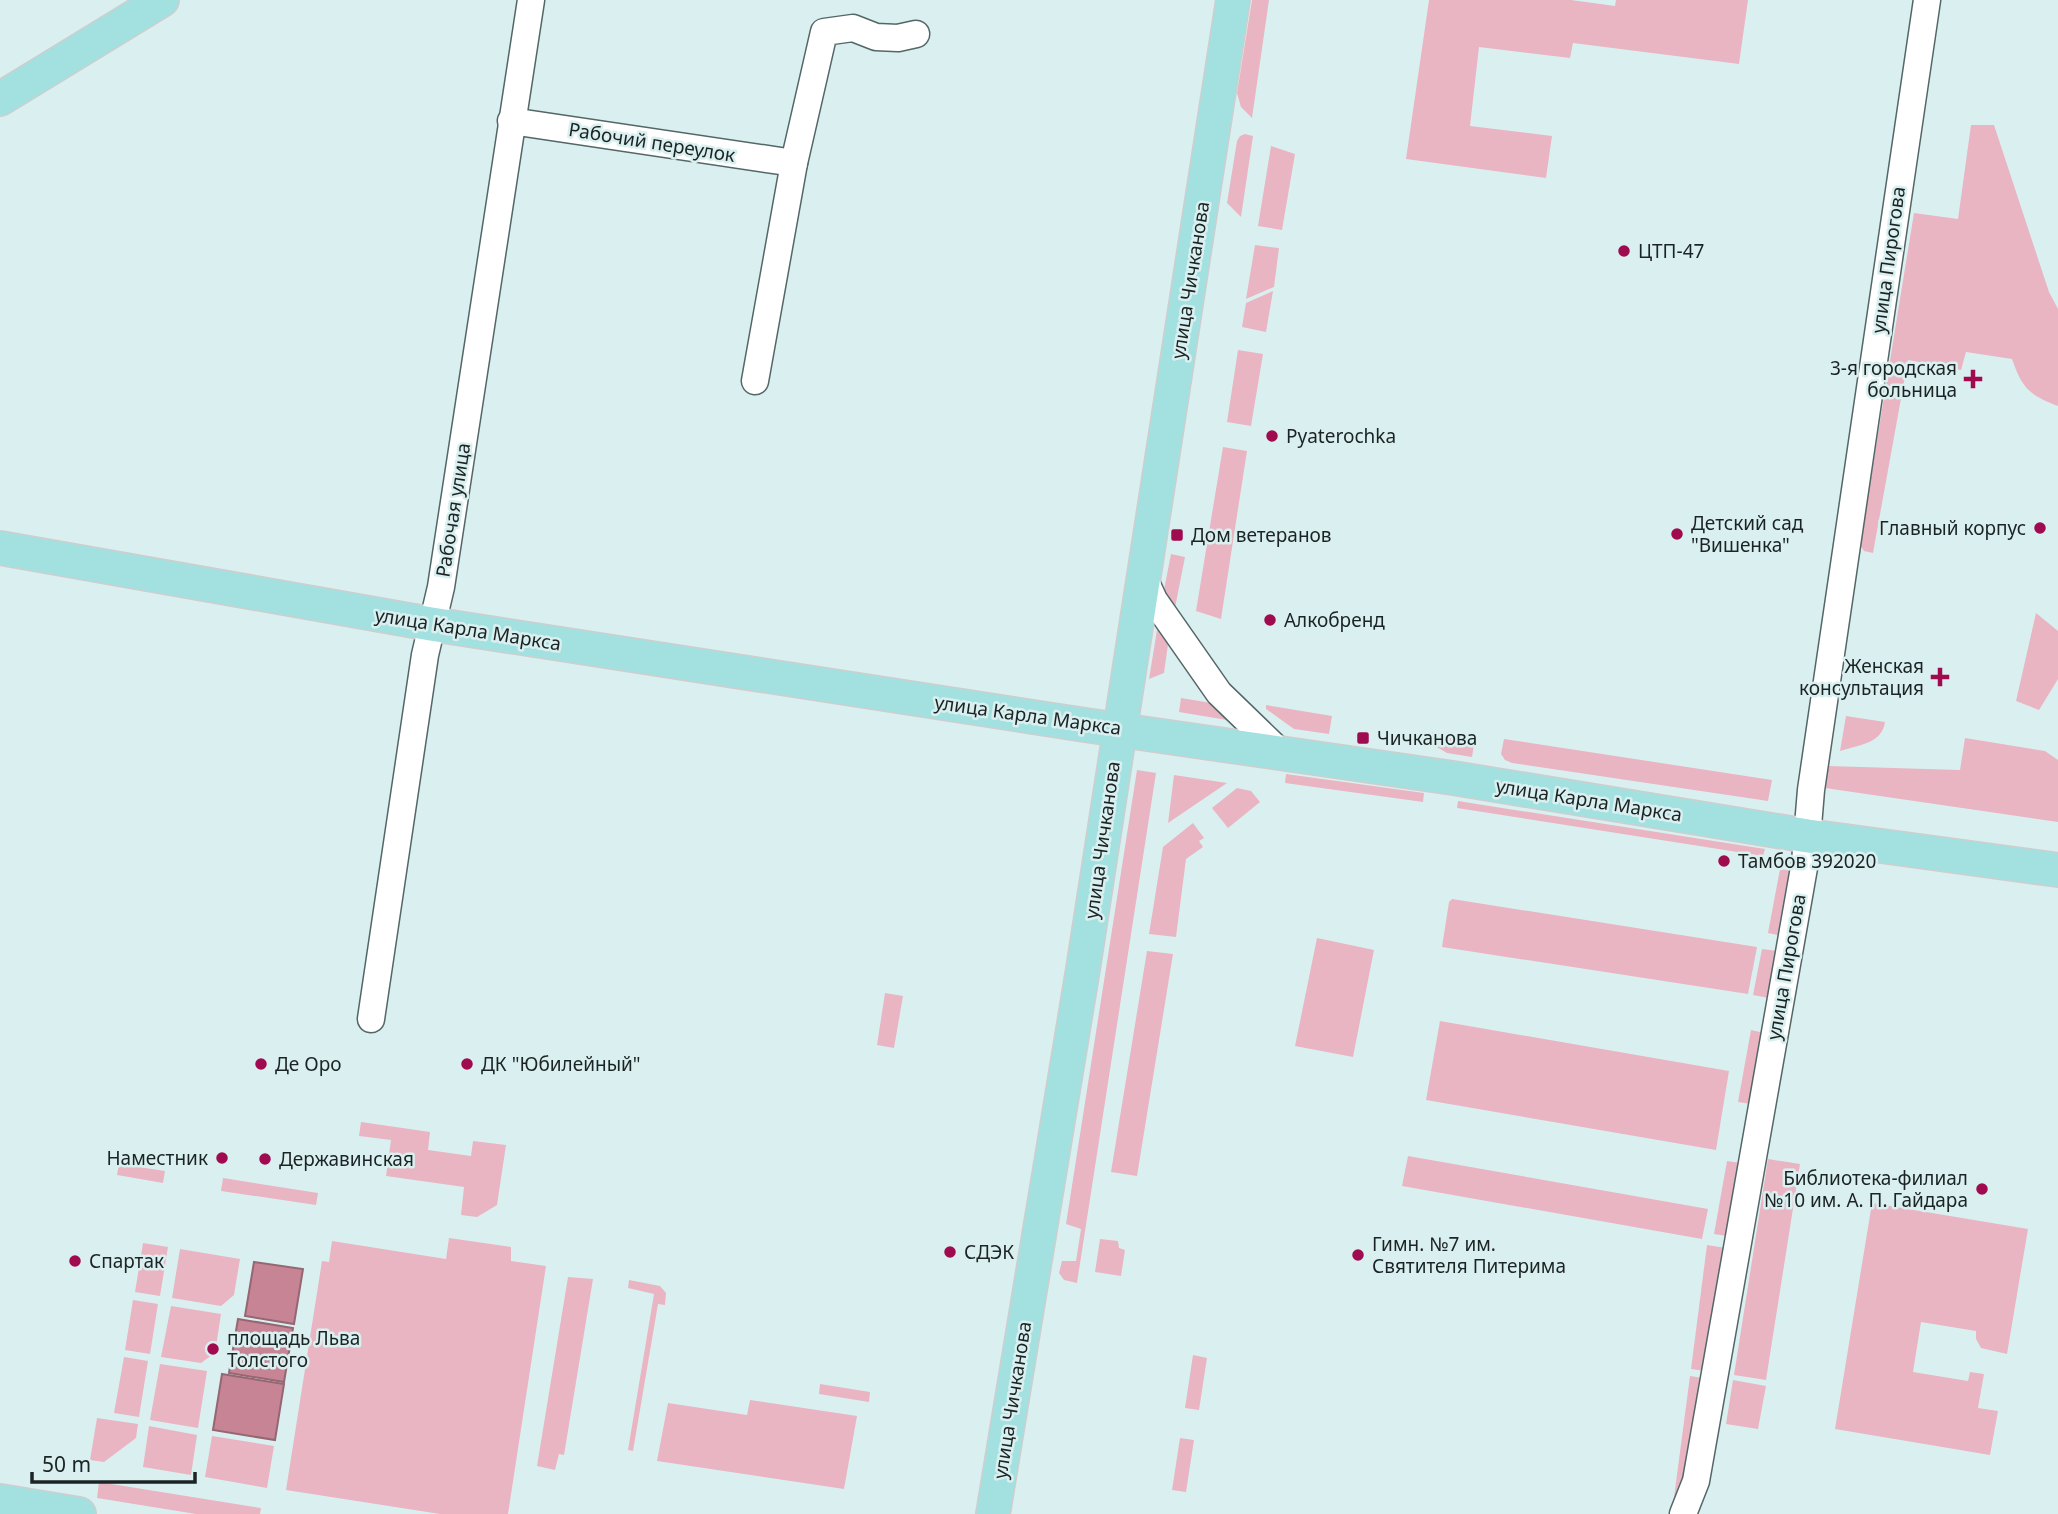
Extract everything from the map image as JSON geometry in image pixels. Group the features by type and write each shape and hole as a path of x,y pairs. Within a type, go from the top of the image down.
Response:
{"main road":[{"path":"0,99 162,0"},
{"name":"улица Чичканова","path":"993,1514 1083,969 1233,0"},
{"name":"улица Карла Маркса","path":"0,548 431,624 1453,778 1808,836 2058,870"},
{"path":"0,1501 79,1514"}],"street":[{"name":"Рабочая улица","path":"371,1019 390,884 431,624 441,587 531,0"},
{"name":"улица Пирогова","path":"1684,1514 1698,1468 1808,836 1813,776 1927,0"},
{"path":"755,382 794,163 824,32 853,28 876,37 898,38 916,34"},
{"name":"Рабочий переулок","path":"511,121 794,163"},
{"path":"1143,576 1154,600 1219,693 1281,753"}],"shaded area":[{"path":"1252,0 1269,0 1252,118 1241,107 1237,93"},
{"path":"1429,0 1571,0 1615,6 1616,0 1748,0 1739,64 1573,43 1570,58 1479,47 1470,126 1552,136 1546,178 1406,159"},
{"path":"1971,125 1994,125 2049,292 2058,309 2058,406 2033,394 2023,384 2012,359 1966,352 1961,370 1908,360 1873,553 1864,551 1860,545 1914,213 1958,219"},
{"path":"1245,134 1253,136 1241,217 1227,203 1237,141"},
{"path":"1271,146 1295,154 1282,230 1258,226"},
{"path":"1255,245 1279,248 1274,287 1246,299"},
{"path":"1273,291 1266,332 1242,327 1246,303"},
{"path":"1238,350 1263,354 1251,426 1227,422"},
{"path":"1223,447 1247,451 1221,619 1196,611"},
{"path":"1171,554 1185,557 1174,613 1164,590"},
{"path":"2036,613 2058,631 2058,679 2039,710 2016,701"},
{"path":"1158,624 1169,637 1164,673 1149,679"},
{"path":"1181,698 1230,706 1245,723 1179,712"},
{"path":"1266,705 1332,716 1329,734 1294,729 1266,709"},
{"path":"1846,716 1885,722 1883,729 1874,739 1840,751"},
{"path":"1432,732 1475,738 1472,757 1447,753 1430,743"},
{"path":"1965,738 2045,751 2058,760 2058,822 1825,788 1828,766 1960,770"},
{"path":"1504,739 1772,780 1768,801 1512,763 1505,760 1501,754"},
{"path":"1137,770 1156,773 1077,1283 1064,1280 1059,1273 1062,1261 1076,1261 1081,1229 1066,1224"},
{"path":"1286,774 1424,793 1423,802 1285,783"},
{"path":"1174,775 1227,783 1168,823"},
{"path":"1237,788 1251,791 1260,802 1228,828 1212,808"},
{"path":"1458,801 1765,849 1763,856 1457,808"},
{"path":"1193,823 1204,838 1199,841 1203,847 1186,859 1176,937 1149,934 1163,847"},
{"path":"1780,869 1793,871 1782,936 1768,933"},
{"path":"1452,899 1757,947 1748,994 1442,947 1449,902"},
{"path":"1317,938 1374,950 1353,1057 1295,1046"},
{"path":"1762,949 1778,951 1769,998 1753,995"},
{"path":"1147,951 1173,954 1137,1176 1111,1172"},
{"path":"885,993 903,996 894,1048 877,1045"},
{"path":"1440,1021 1729,1071 1716,1150 1426,1100"},
{"path":"1751,1030 1764,1033 1751,1104 1738,1102"},
{"path":"361,1122 430,1132 428,1150 471,1156 473,1141 506,1145 497,1205 477,1217 461,1215 464,1187 386,1176 391,1140 359,1136"},
{"path":"1408,1156 1708,1209 1702,1239 1402,1186"},
{"path":"1768,1159 1800,1164 1766,1380 1734,1375"},
{"path":"1727,1161 1741,1163 1727,1236 1714,1234"},
{"path":"119,1164 165,1171 163,1183 117,1175"},
{"path":"223,1178 318,1193 316,1205 221,1191"},
{"path":"1872,1203 2028,1229 2007,1354 1981,1348 1976,1339 1976,1331 1921,1322 1913,1372 1968,1381 1970,1372 1984,1374 1978,1408 1998,1411 1990,1455 1835,1429"},
{"path":"449,1238 511,1247 511,1261 546,1266 508,1514 440,1514 286,1490 322,1261 329,1262 332,1241 446,1259"},
{"path":"1100,1239 1118,1241 1119,1248 1125,1250 1121,1276 1095,1272"},
{"path":"143,1243 168,1247 160,1296 135,1292"},
{"path":"1707,1245 1726,1248 1705,1371 1691,1369"},
{"path":"180,1249 240,1259 234,1295 221,1306 172,1298"},
{"path":"254,1262 303,1269 294,1324 245,1316"},
{"path":"568,1277 593,1279 564,1455 559,1454 555,1470 537,1466"},
{"path":"629,1280 660,1286 666,1293 665,1305 658,1304 633,1451 628,1450 654,1294 628,1288"},
{"path":"133,1300 158,1304 150,1354 125,1350"},
{"path":"171,1306 221,1314 215,1353 201,1363 161,1357"},
{"path":"238,1319 293,1328 284,1382 229,1373"},
{"path":"1193,1355 1207,1358 1199,1410 1185,1408"},
{"path":"124,1357 148,1361 139,1417 114,1413"},
{"path":"160,1364 207,1371 198,1428 150,1420"},
{"path":"222,1374 284,1384 275,1440 213,1430"},
{"path":"1690,1376 1703,1378 1686,1478 1673,1505"},
{"path":"1733,1380 1766,1386 1758,1429 1726,1424"},
{"path":"820,1384 870,1392 869,1402 819,1394"},
{"path":"750,1400 857,1416 844,1489 657,1461 668,1403 747,1415"},
{"path":"97,1418 138,1424 136,1438 104,1462 90,1460"},
{"path":"149,1426 197,1435 191,1475 143,1467"},
{"path":"212,1436 274,1446 267,1488 205,1477"},
{"path":"1180,1438 1194,1440 1186,1492 1172,1490"},
{"path":"99,1482 261,1508 260,1514 196,1514 97,1498"}],"place":[{"name":"ЦТП-47","path":"1624,251"},
{"name":"3-я городская больница","path":"1973,379"},
{"name":"Pyaterochka","path":"1272,436"},
{"name":"Главный корпус","path":"2040,528"},
{"name":"Детский сад \"Вишенка\"","path":"1677,534"},
{"name":"Дом ветеранов","path":"1177,535"},
{"name":"Алкобренд","path":"1270,620"},
{"name":"Женская консультация","path":"1940,677"},
{"name":"Чичканова","path":"1363,738"},
{"name":"Тамбов 392020","path":"1724,861"},
{"name":"Де Оро","path":"261,1064"},
{"name":"ДК \"Юбилейный\"","path":"467,1064"},
{"name":"Наместник","path":"222,1158"},
{"name":"Державинская","path":"265,1159"},
{"name":"Библиотека-филиал №10 им. А. П. Гайдара","path":"1982,1189"},
{"name":"СДЭК","path":"950,1252"},
{"name":"Гимн. №7 им. Святителя Питерима","path":"1358,1255"},
{"name":"Спартак","path":"75,1261"},
{"name":"площадь Льва Толстого","path":"213,1349"}]}
